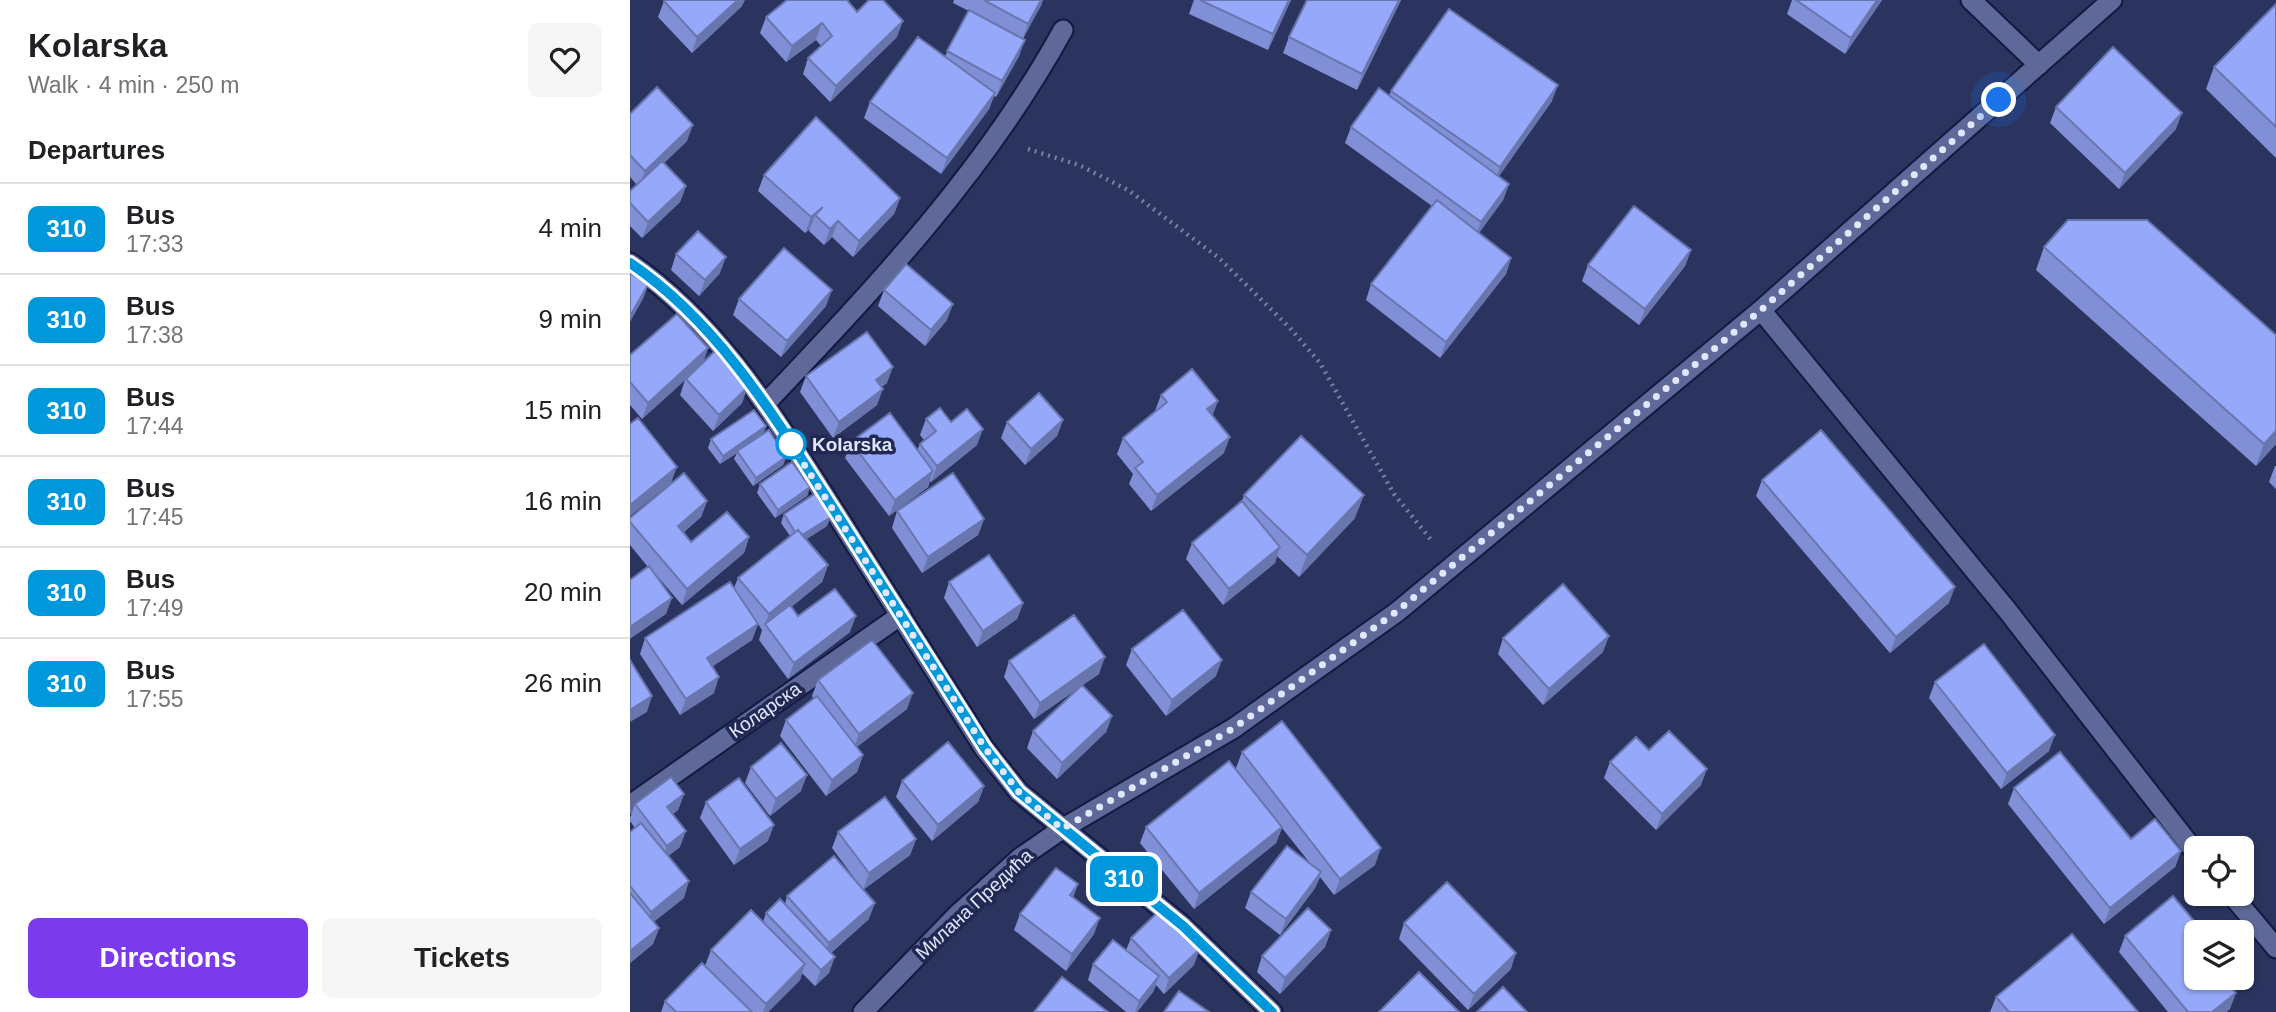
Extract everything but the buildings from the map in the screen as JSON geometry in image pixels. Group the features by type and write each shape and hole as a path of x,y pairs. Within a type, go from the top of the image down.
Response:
{"street":[{"path":"1971,0 2039,65"},
{"name":"Милана Предића","path":"863,1012 957,915 1020,858 1062,829 1234,728 1396,612 1453,566 1761,310 2112,0"},
{"path":"765,404 933,222 1022,103 1063,30"},
{"path":"630,263 666,287 702,323 765,404 985,748 1019,792 1183,926 1272,1012"},
{"path":"1761,310 2007,610 2184,838"},
{"name":"Коларска","path":"630,805 901,615"},
{"path":"2241,906 2276,948"}],"path":[{"path":"994,141 1079,165 1128,190 1219,258 1290,328 1320,363 1394,494 1453,566"}],"bus line":[{"name":"310","path":"630,263 666,287 702,323 765,404 985,748 1019,792 1042,814 1183,926 1255,992 1272,1012"}],"place":[{"name":"Kolarska","path":"791,444"}],"route":[{"path":"791,444 985,748 1019,792 1062,829 1234,728 1396,612 1761,310 1999,100"}]}
